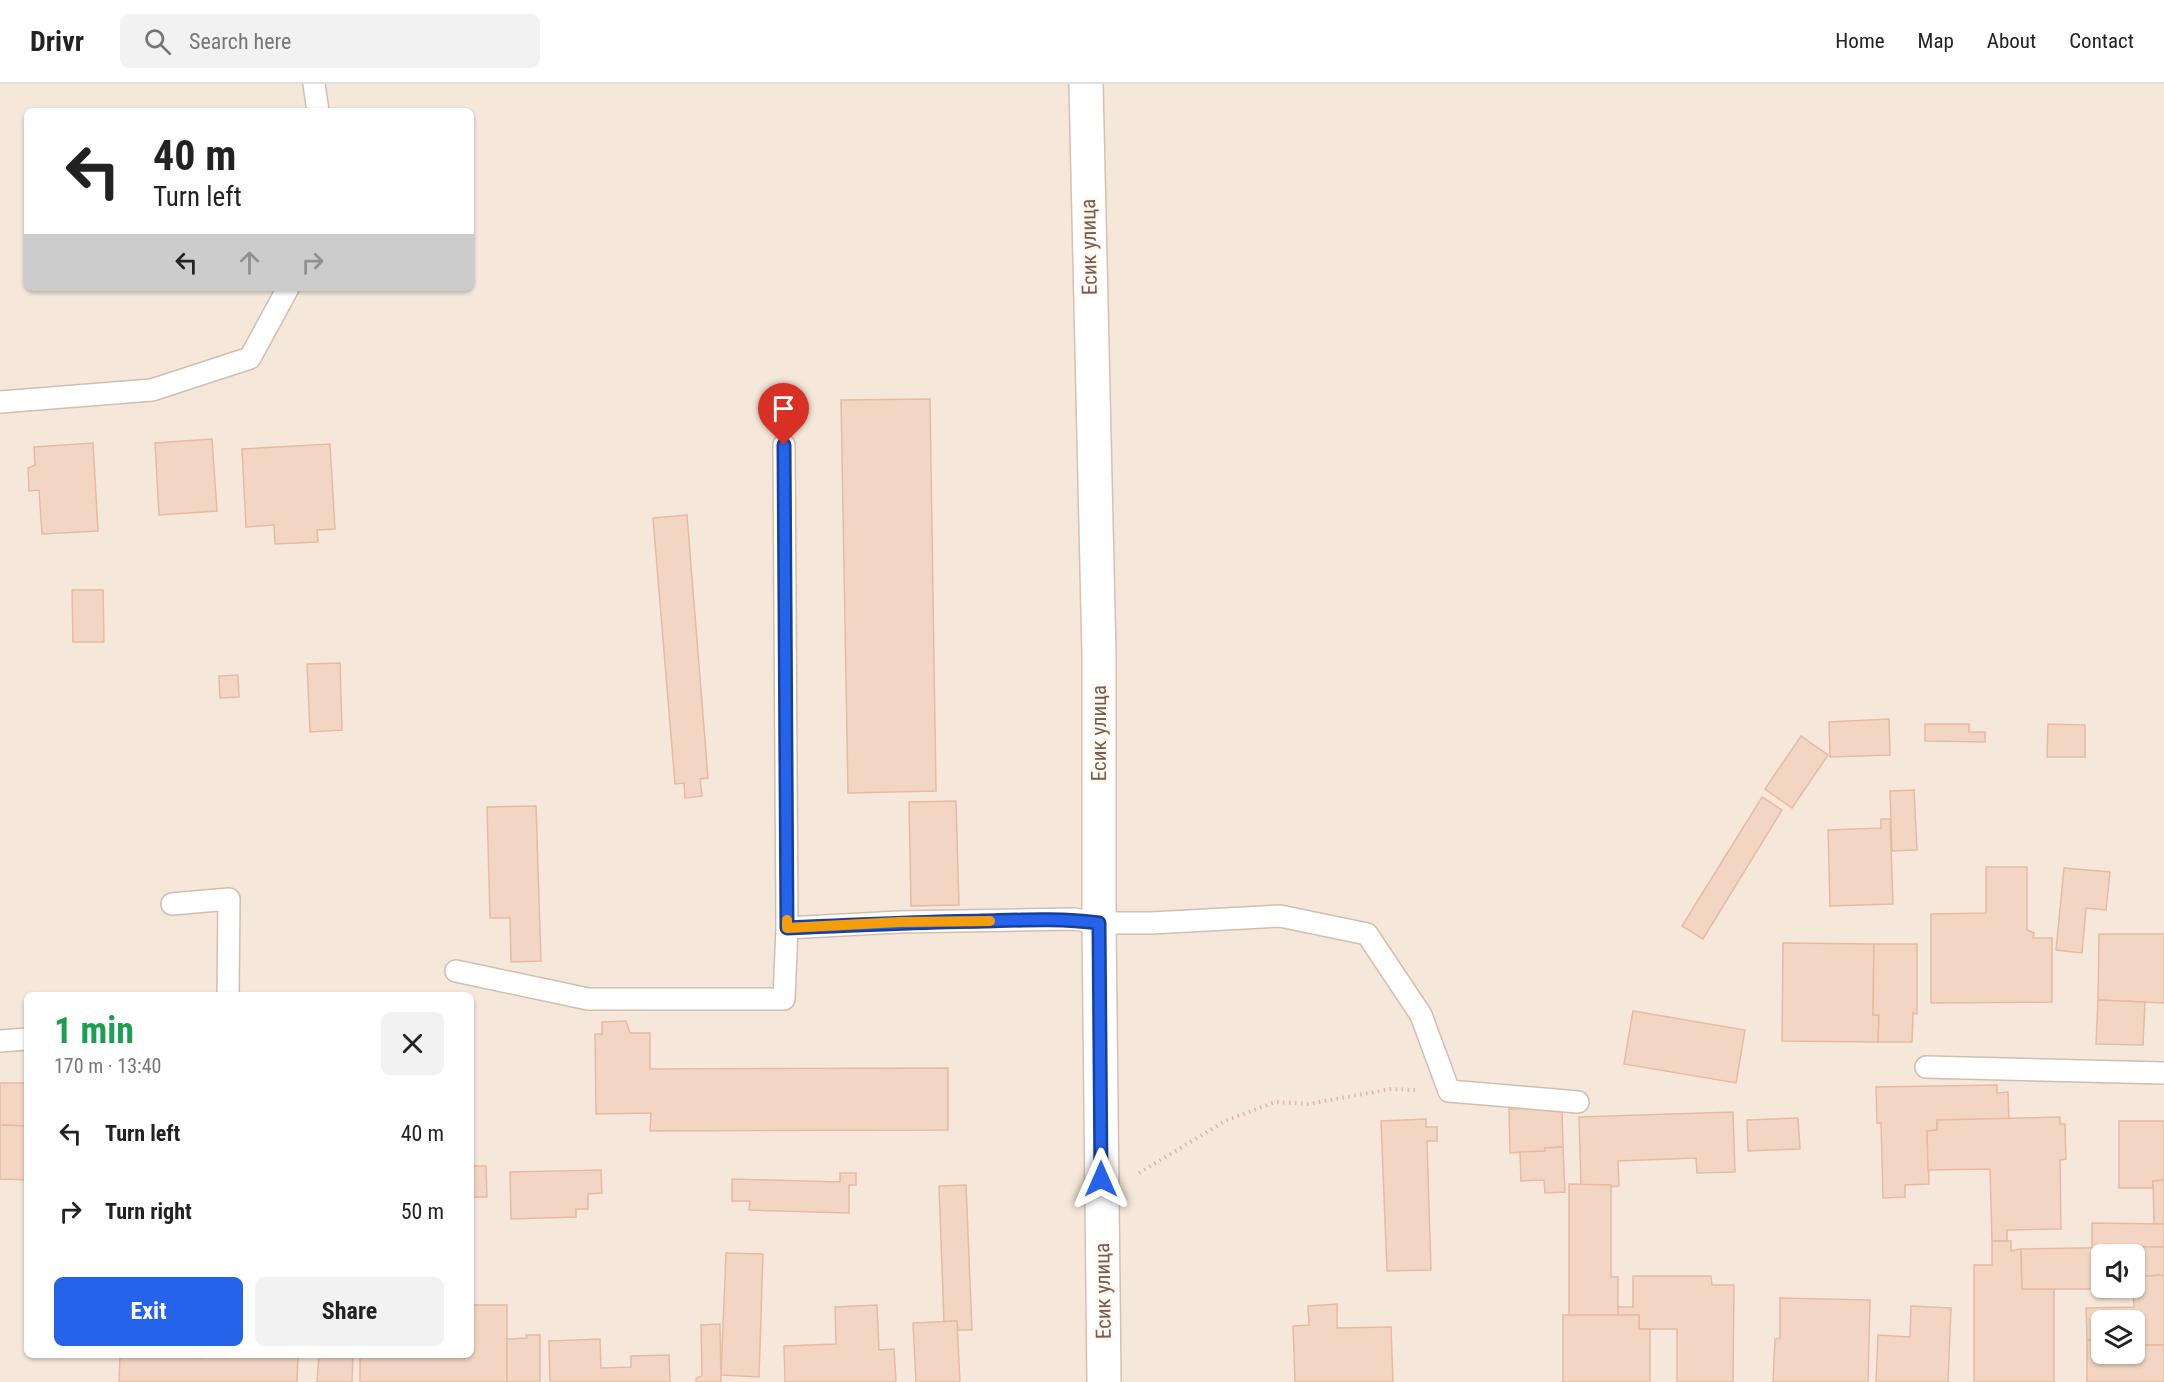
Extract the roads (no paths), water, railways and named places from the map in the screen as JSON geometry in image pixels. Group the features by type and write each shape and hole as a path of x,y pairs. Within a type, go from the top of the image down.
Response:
{"street":[{"name":"Есик улица","path":"1086,84 1099,656 1099,923 1104,1382"}],"lane":[{"path":"314,84 318,108"},
{"path":"0,402 152,390 250,358 286,291"},
{"path":"456,971 588,999 784,999 787,928 784,445"},
{"path":"172,904 229,899 228,992"},
{"path":"787,928 899,922 1026,920 1151,923 1280,916 1366,934 1421,1015 1449,1091 1578,1102"},
{"path":"0,1041 24,1039"},
{"path":"1926,1067 2164,1073"}]}
